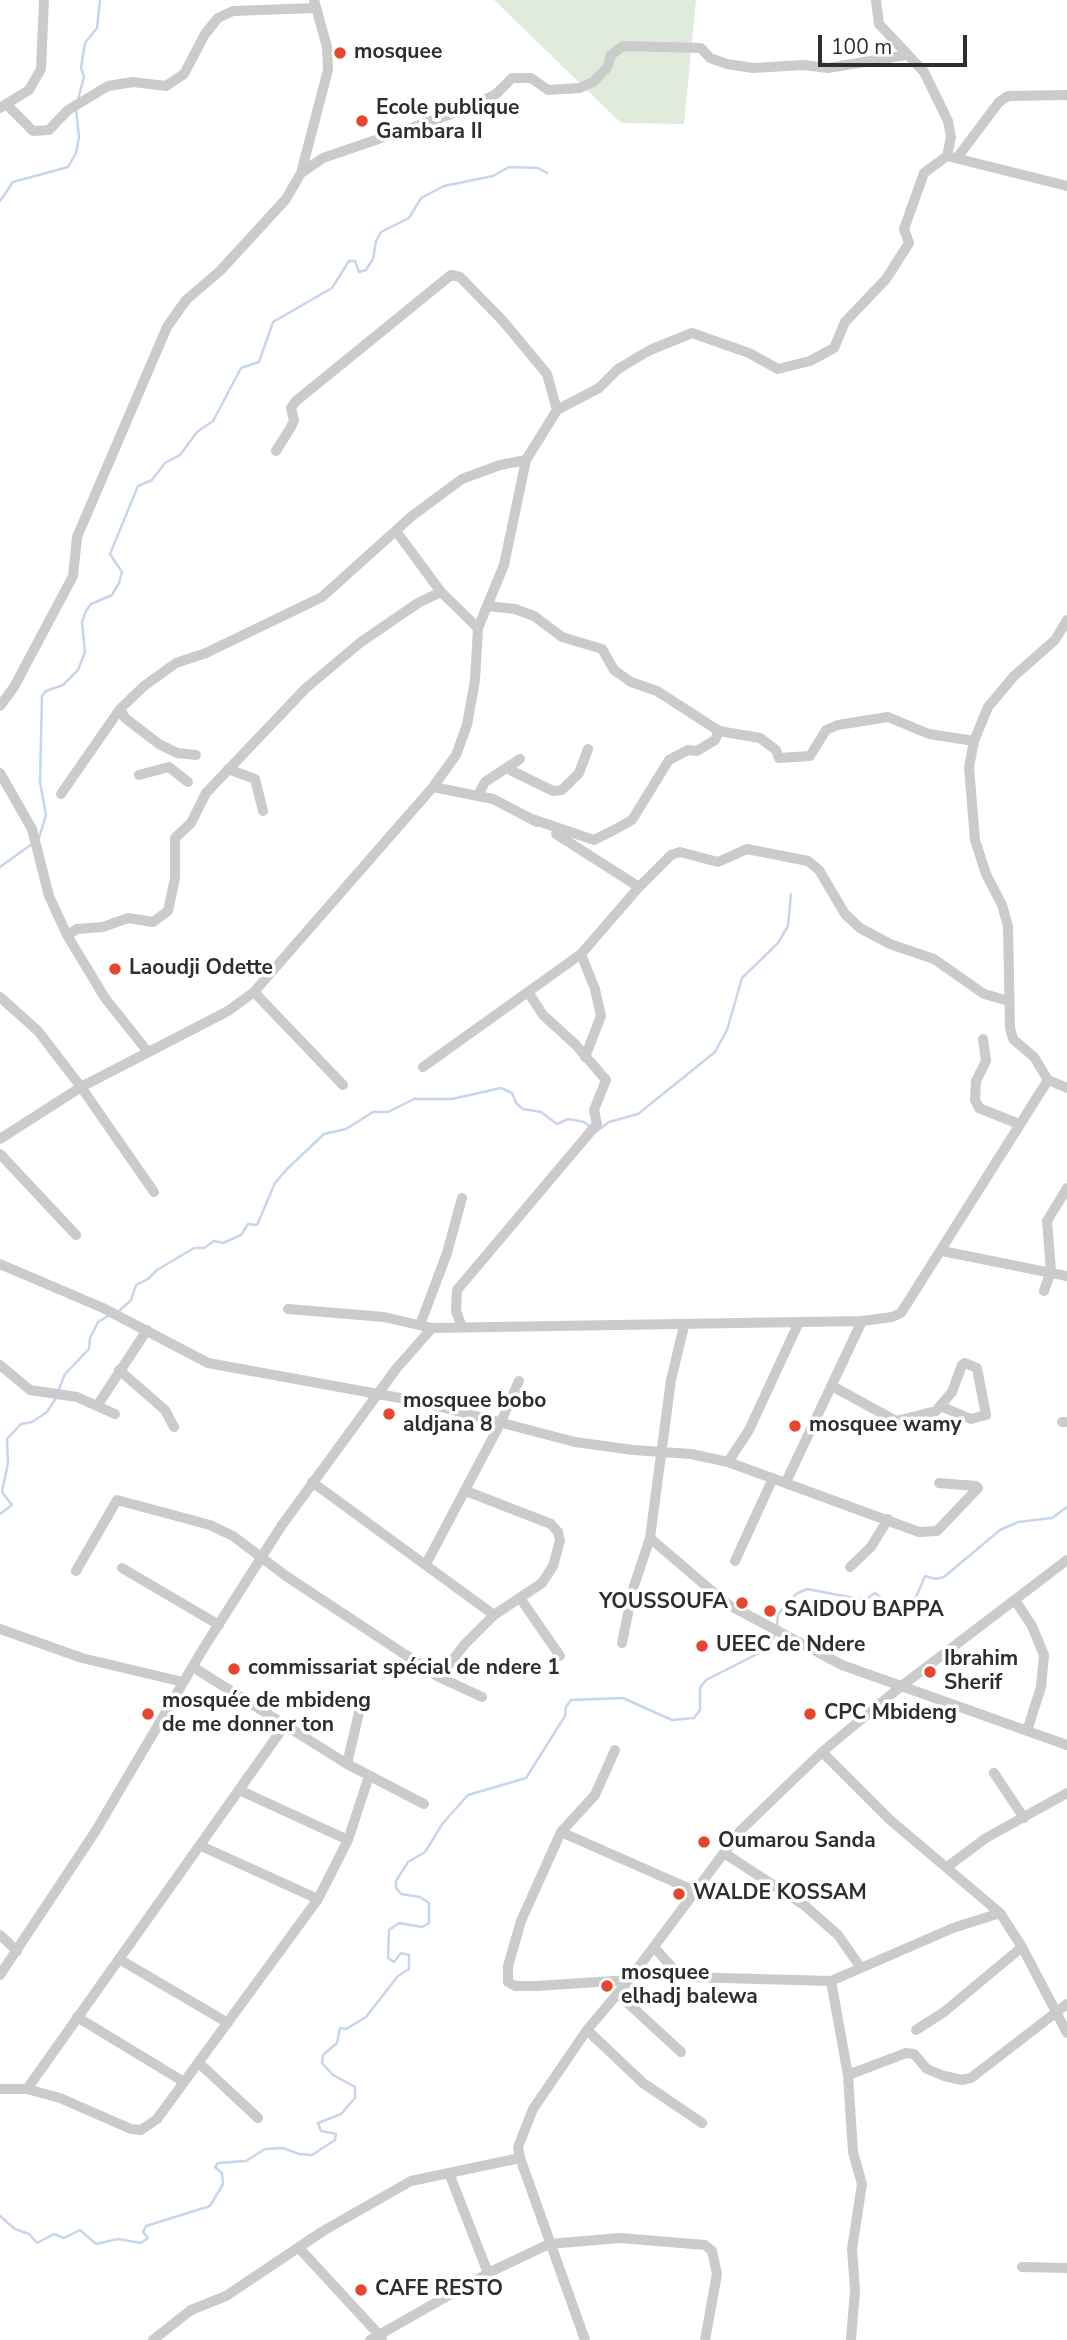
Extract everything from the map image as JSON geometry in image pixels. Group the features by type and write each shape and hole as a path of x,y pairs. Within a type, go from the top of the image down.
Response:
{"street":[{"path":"0,706 14,687 73,576 77,537 167,327 186,300 219,271 286,199 301,173 328,71 327,47 314,4 253,5 218,18 205,34 184,74 166,86 133,82 108,86 68,110 49,130 33,131 3,106 29,90 41,69 44,0"},
{"path":"876,0 880,24 924,72 948,121 952,157"},
{"path":"301,173 323,158 466,109 496,94 512,78 531,78 548,90 580,88 600,75 607,68 611,55 623,46 701,48 710,58 726,64 753,68 783,65 828,68 906,55"},
{"path":"0,1139 81,1087 228,1011 254,992 433,788 456,755 467,725 475,680 478,628 504,565 526,460 557,410 598,388 618,369 650,350 692,333 749,353 778,369 810,361 834,348 845,321 886,279 909,243 904,229 924,173 952,157 999,102 1008,96 1067,94"},
{"path":"952,157 1067,186"},
{"path":"276,451 294,420 291,408 296,401 452,275 460,277 503,321 547,374 557,410"},
{"path":"61,794 120,709 144,686 176,663 206,653 322,597 396,531 462,479 500,465 526,460"},
{"path":"396,531 441,592 478,628"},
{"path":"67,935 77,929 103,927 128,918 153,922 168,911 175,878 175,838 191,823 206,793 331,664 393,619 441,592"},
{"path":"488,606 515,609 534,615 562,637 602,649 614,670 631,682 657,691 719,731 760,738 776,750 779,758 810,756 826,730 838,725 888,717 929,734 974,741"},
{"path":"1067,620 1055,640 1014,676 988,707 974,741 969,767 971,822 986,874 1002,905 1008,926 1009,1001 1013,1040 1034,1057 1048,1080 1067,1088"},
{"path":"120,709 125,718 151,739 174,752 197,755"},
{"path":"532,819 594,840 632,820 669,760 688,750 697,751 715,740 719,731"},
{"path":"478,795 485,782 500,769 508,769 533,783 553,790 562,790 579,773 588,749"},
{"path":"174,752 179,769 188,782"},
{"path":"508,769 520,759"},
{"path":"139,775 169,767 206,793"},
{"path":"228,769 245,778 255,779 264,811"},
{"path":"0,774 32,829 50,895 67,935 105,998 148,1052"},
{"path":"433,788 478,795 514,807 639,887"},
{"path":"423,1067 580,954 639,887 671,855 680,852 718,862 747,849 808,861 819,870 845,914 866,932 934,959 975,990 1009,1001"},
{"path":"580,954 596,989 601,1016 585,1057"},
{"path":"254,992 343,1085"},
{"path":"462,1327 456,1311 457,1290 597,1124 594,1111 606,1080 543,1015 528,992"},
{"path":"0,997 38,1031 81,1087 154,1192"},
{"path":"983,1039 985,1061 976,1081 975,1100 979,1108 1019,1124"},
{"path":"288,1309 384,1317 432,1328 684,1326 862,1321 892,1317 901,1313 942,1251 1048,1080"},
{"path":"0,1154 76,1235"},
{"path":"1044,1291 1051,1271 1047,1221 1067,1188"},
{"path":"420,1325 447,1253 462,1198"},
{"path":"942,1251 1067,1276"},
{"path":"0,1264 103,1308 208,1363 378,1393 575,1442 663,1451 728,1462 919,1532 937,1531 978,1488 939,1483"},
{"path":"786,1482 862,1321"},
{"path":"728,1462 749,1430 799,1322"},
{"path":"622,1643 634,1589 650,1538 671,1380 684,1326"},
{"path":"0,1975 95,1832 183,1682 261,1558 312,1482 378,1393 432,1328"},
{"path":"97,1406 147,1330"},
{"path":"832,1386 896,1420 936,1411 940,1406 952,1392 962,1366 965,1363 977,1368 986,1415 971,1419 940,1406"},
{"path":"0,1365 30,1390 77,1397 115,1414"},
{"path":"119,1370 165,1410 174,1427"},
{"path":"426,1564 500,1424 519,1381"},
{"path":"735,1561 773,1478"},
{"path":"312,1482 494,1615"},
{"path":"439,1677 465,1644 494,1615 542,1583 553,1566 560,1541 558,1532 551,1524 466,1490"},
{"path":"76,1571 117,1500 210,1525 233,1536 261,1558 439,1677 482,1697"},
{"path":"850,1567 871,1547 888,1519"},
{"path":"650,1538 727,1604 842,1665 899,1688 1067,1745"},
{"path":"585,2340 520,2158 518,2147 533,2109 587,2030 629,1980 741,1830 822,1752 899,1688 1067,1560"},
{"path":"122,1568 219,1625"},
{"path":"520,1598 560,1656"},
{"path":"1016,1600 1032,1626 1044,1655 1041,1687 1027,1731"},
{"path":"0,1629 82,1658 183,1682"},
{"path":"193,1667 347,1763 424,1804"},
{"path":"347,1763 360,1707"},
{"path":"26,2089 285,1725"},
{"path":"615,1750 595,1795 561,1832 521,1921 508,1966 508,1982 510,1985 525,1986 629,1980"},
{"path":"822,1752 889,1819 1000,1913 1022,1947 1067,2033"},
{"path":"994,1773 1024,1818"},
{"path":"0,2089 26,2089 60,2098 141,2130 157,2119 318,1899 348,1840 369,1776"},
{"path":"239,1790 348,1840"},
{"path":"947,1867 986,1838 1067,1793"},
{"path":"561,1832 695,1891"},
{"path":"201,1846 318,1899"},
{"path":"724,1853 804,1905 838,1935 861,1968"},
{"path":"654,1947 678,1974 686,1977 831,1981 953,1928 1000,1913"},
{"path":"0,1935 16,1951"},
{"path":"916,2030 944,2012 1022,1947"},
{"path":"120,1959 228,2023"},
{"path":"831,1981 848,2075 853,2152 862,2184 852,2249 855,2290 851,2340"},
{"path":"618,1994 681,2052"},
{"path":"848,2075 906,2053 914,2054 927,2068 944,2076 962,2080 971,2078 1067,2004"},
{"path":"77,2017 184,2082"},
{"path":"587,2030 643,2083 702,2123"},
{"path":"199,2063 258,2118"},
{"path":"153,2340 191,2310 226,2296 300,2249 323,2231 411,2181 520,2158"},
{"path":"449,2173 488,2273"},
{"path":"300,2249 378,2338 488,2273 549,2244 620,2238 705,2245 716,2259 717,2274 705,2340"},
{"path":"1022,2267 1067,2268"}],"green space":[{"path":"494,0 696,0 684,124 621,123"}],"waterway":[{"path":"78,99 84,77 81,68 85,43 97,28 100,0"},
{"path":"0,201 13,182 68,167 76,153 79,137 76,109"},
{"path":"39,838 46,815 40,782 42,696 46,691 63,685 78,670 85,652 82,622 86,611 91,604 112,595 119,583 122,572 110,554 138,486 152,480 165,463 180,455 197,432 213,421 241,368 259,362 273,322 332,288 349,261 355,261 359,272 366,270 373,259 376,241 381,232 409,218 421,198 444,186 493,176 509,167 538,168 547,173"},
{"path":"0,867 32,844"},
{"path":"597,1131 609,1122 638,1114 715,1052 727,1030 742,978 778,943 788,926 791,894"},
{"path":"117,1313 131,1300 136,1285 157,1270 194,1248 204,1248 214,1241 223,1243 241,1235 248,1224 257,1225 275,1183 287,1169 324,1134 346,1129 373,1112 388,1112 414,1099 452,1099 501,1088 512,1093 516,1103 523,1109 541,1112 557,1124 568,1119 584,1122 589,1126"},
{"path":"58,1391 65,1374 89,1349 90,1338 98,1322 108,1316"},
{"path":"0,1514 12,1505 2,1492 8,1463 7,1439 21,1424 32,1422 47,1412 56,1398"},
{"path":"777,1626 778,1614 796,1594 807,1589 865,1600 875,1593 893,1607 898,1607 916,1597 925,1576 936,1579 944,1577 1000,1530 1018,1522 1052,1518 1067,1507"},
{"path":"0,2216 15,2229 29,2234 37,2243 54,2234 64,2238 80,2230 96,2244 118,2239 141,2243 148,2238 143,2232 146,2226 210,2206 223,2184 222,2173 215,2167 218,2163 246,2161 265,2149 283,2148 312,2155 335,2140 336,2134 321,2131 318,2123 341,2114 355,2098 355,2087 333,2075 322,2063 323,2055 337,2043 340,2028 346,2029 366,2017 398,1976 409,1969 409,1955 401,1953 394,1962 388,1958 389,1930 399,1923 422,1927 429,1923 429,1903 420,1897 401,1894 396,1888 396,1881 408,1862 425,1852 443,1823 468,1795 526,1778 565,1716 566,1707 571,1700 623,1698 672,1720 694,1718 700,1710 700,1688 706,1680 765,1650 777,1632"}],"place":[{"name":"mosquee","path":"340,53"},
{"name":"Ecole publique Gambara II","path":"362,121"},
{"name":"Laoudji Odette","path":"115,969"},
{"name":"mosquee bobo aldjana 8","path":"389,1414"},
{"name":"mosquee wamy","path":"795,1426"},
{"name":"YOUSSOUFA","path":"742,1603"},
{"name":"SAIDOU BAPPA","path":"770,1611"},
{"name":"UEEC de Ndere","path":"702,1646"},
{"name":"commissariat spécial de ndere 1","path":"234,1669"},
{"name":"Ibrahim Sherif","path":"930,1672"},
{"name":"mosquée de mbideng de me donner ton","path":"148,1714"},
{"name":"CPC Mbideng","path":"810,1714"},
{"name":"Oumarou Sanda","path":"704,1842"},
{"name":"WALDE KOSSAM","path":"679,1894"},
{"name":"mosquee elhadj balewa","path":"607,1986"},
{"name":"CAFE RESTO","path":"361,2290"}]}
